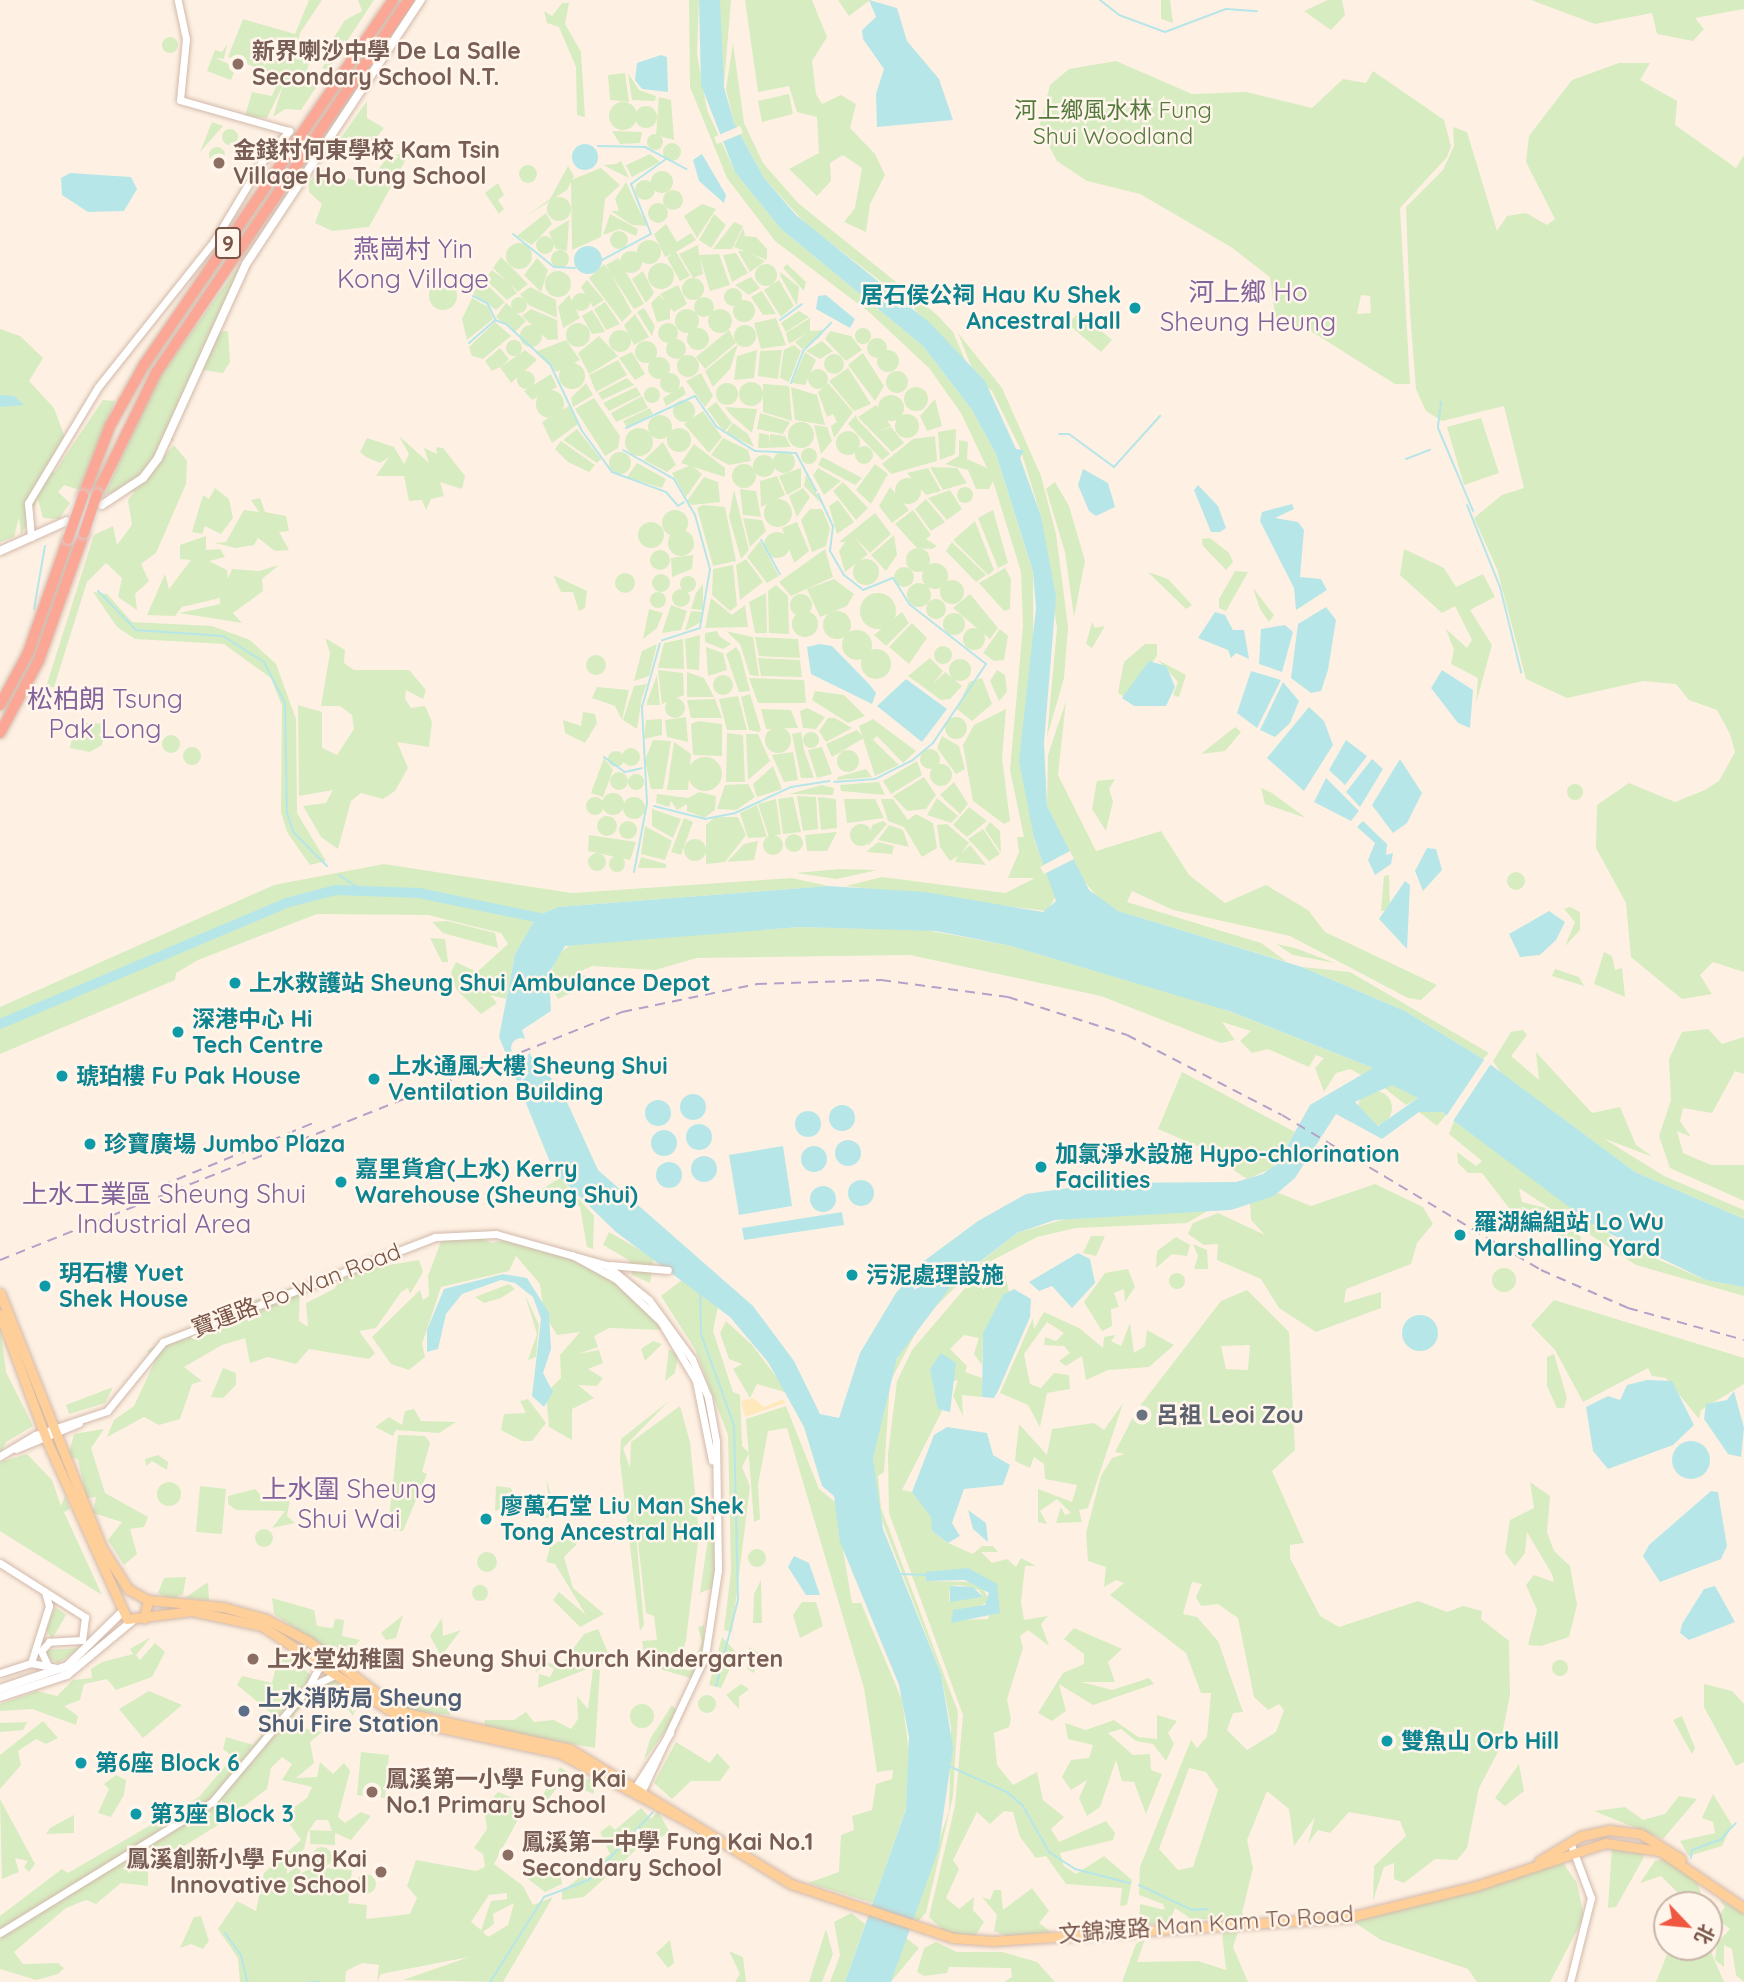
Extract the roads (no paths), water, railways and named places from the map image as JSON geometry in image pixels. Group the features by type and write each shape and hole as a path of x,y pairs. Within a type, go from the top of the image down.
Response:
{"highway":[{"name":"9","path":"0,705 27,653 110,426 144,365 393,0"},
{"name":"9","path":"0,733 39,660 97,494 156,373 409,0"}],"main road":[{"path":"102,505 135,484 158,458 244,267 421,0"},
{"path":"0,551 67,521"},
{"path":"0,1293 102,1548 132,1594 148,1600 214,1605 266,1619 308,1641 402,1712 551,1743 638,1790"},
{"path":"0,1314 46,1436 122,1608 137,1621"},
{"path":"0,1689 62,1669 102,1638 132,1594"},
{"path":"137,1621 148,1600"},
{"path":"0,1697 67,1675 137,1621 174,1612 222,1615 262,1626 314,1655 404,1720 559,1753 638,1790"},
{"name":"文錦渡路 Man Kam To Road","path":"638,1790 694,1824 745,1861 856,1908 919,1931 993,1941 1330,1919 1530,1867 1576,1851 1629,1844 1687,1866"},
{"name":"文錦渡路 Man Kam To Road","path":"1530,1867 1590,1833 1632,1832 1667,1847 1687,1866 1744,1908"}],"street":[{"path":"32,537 28,503 98,387 214,241 261,163 289,131 180,100 186,38 178,0"},
{"name":"寶運路 Po Wan Road","path":"0,1456 112,1406 163,1342 399,1249 470,1233 547,1245 606,1265 664,1317 699,1372 714,1421 718,1488 715,1606 705,1656 679,1721 638,1790"},
{"name":"寶運路 Po Wan Road","path":"547,1245 617,1279 661,1322 696,1381 718,1488"},
{"path":"606,1265 668,1270"},
{"path":"0,1563 85,1617 88,1630 76,1643 49,1642"},
{"path":"32,1663 49,1606 45,1591"},
{"path":"49,1606 58,1600"},
{"path":"42,1632 49,1642"},
{"path":"48,1666 41,1651 49,1642"},
{"path":"0,1933 212,1802 308,1688 318,1669 314,1655"},
{"path":"0,1673 32,1663 62,1669"},
{"path":"308,1688 329,1675 340,1676"},
{"path":"1570,1842 1576,1851 1590,1915 1570,1982"}],"water":[{"path":"699,0 720,0 724,87 734,123 764,178 796,215 930,323 985,381 1016,449 1024,450 1020,458 1041,516 1056,597 1044,743 1047,806 1089,890 1118,911 1302,967 1405,1011 1483,1059 1635,1172 1744,1219 1744,1287 1706,1280 1596,1227 1442,1112 1419,1112 1382,1139 1336,1114 1295,1178 1274,1196 1231,1210 1055,1220 1017,1233 955,1281 897,1358 873,1458 883,1529 941,1674 953,1748 938,1851 891,1982 845,1982 906,1809 909,1737 899,1685 840,1542 834,1496 822,1486 804,1427 768,1362 730,1317 616,1232 554,1172 499,1037 515,954 537,916 558,907 828,886 925,892 1043,912 1056,901 1034,838 1019,761 1036,608 1033,572 996,454 972,410 923,346 780,228 735,172 701,85","holes":["800,927 936,931 1011,946 1229,1011 1373,1068 1310,1105 1277,1164 1263,1174 1236,1182 1104,1183 1026,1194 978,1221 924,1261 896,1293 860,1353 839,1418 820,1414 794,1361 753,1306 598,1170 561,1089 531,1056 522,1030 551,1011 549,973 565,946","1392,1085 1418,1098 1378,1126 1355,1102"]},
{"path":"869,0 897,8 907,41 939,79 953,120 877,127 876,94 884,69 863,39 862,30 876,17"},
{"path":"661,55 667,57 668,92 642,89 635,80 637,63"},
{"path":"585,144 594,148 598,157 594,166 585,170 576,166 572,157 576,148"},
{"path":"702,154 726,195 724,203 699,181 693,160"},
{"path":"70,173 131,177 137,189 124,211 88,212 62,195 61,178"},
{"path":"588,246 598,250 602,260 598,270 588,274 578,270 574,260 578,250"},
{"path":"826,295 855,319 850,328 816,309 818,296"},
{"path":"0,395 14,396 24,405 0,407"},
{"path":"1083,469 1108,483 1115,507 1096,516 1089,511 1078,485"},
{"path":"1198,485 1218,506 1226,528 1220,532 1211,532 1194,490"},
{"path":"1292,504 1294,509 1275,518 1298,522 1304,530 1300,577 1321,579 1327,590 1296,610 1294,588 1260,521 1262,512"},
{"path":"1326,607 1336,620 1328,670 1321,691 1311,693 1291,678 1298,624"},
{"path":"1215,612 1225,615 1233,630 1244,630 1249,659 1236,653 1231,658 1228,650 1198,638"},
{"path":"1285,625 1293,632 1282,672 1259,664 1261,629"},
{"path":"820,644 832,646 870,685 876,693 872,704 811,674 807,647"},
{"path":"1149,661 1166,666 1175,687 1166,706 1134,706 1122,698"},
{"path":"1442,670 1473,690 1470,728 1458,723 1431,688"},
{"path":"1251,671 1281,680 1257,728 1237,713"},
{"path":"906,679 947,709 922,742 877,706"},
{"path":"1283,682 1299,701 1290,723 1275,737 1260,730"},
{"path":"1309,707 1324,721 1333,745 1304,791 1267,758"},
{"path":"1346,740 1367,756 1345,785 1329,770"},
{"path":"1372,759 1383,769 1360,807 1346,792"},
{"path":"1400,759 1422,793 1407,823 1393,833 1372,805"},
{"path":"1326,778 1359,811 1351,821 1314,802"},
{"path":"1363,821 1387,844 1386,855 1393,853 1391,864 1375,875 1368,860 1375,843 1357,827"},
{"path":"1427,848 1436,849 1442,870 1423,891 1415,871"},
{"path":"1405,881 1410,885 1407,949 1379,919"},
{"path":"1549,911 1565,922 1556,940 1540,955 1520,957 1509,934"},
{"path":"693,1094 702,1098 706,1107 702,1116 693,1120 684,1116 680,1107 684,1098"},
{"path":"658,1100 667,1104 671,1113 667,1122 658,1126 649,1122 645,1113 649,1104"},
{"path":"842,1105 851,1109 855,1118 851,1127 842,1131 833,1127 829,1118 833,1109"},
{"path":"808,1111 817,1115 821,1124 817,1133 808,1137 799,1133 795,1124 799,1115"},
{"path":"699,1124 708,1128 712,1137 708,1146 699,1150 690,1146 686,1137 690,1128"},
{"path":"664,1130 673,1134 677,1143 673,1152 664,1156 655,1152 651,1143 655,1134"},
{"path":"848,1140 857,1144 861,1153 857,1162 848,1166 839,1162 835,1153 839,1144"},
{"path":"783,1146 792,1206 739,1215 729,1155"},
{"path":"814,1146 823,1150 827,1159 823,1168 814,1172 805,1168 801,1159 805,1150"},
{"path":"704,1156 713,1160 717,1169 713,1178 704,1182 695,1178 691,1169 695,1160"},
{"path":"669,1162 678,1166 682,1175 678,1184 669,1188 660,1184 656,1175 660,1166"},
{"path":"861,1180 870,1184 874,1193 870,1202 861,1206 852,1202 848,1193 852,1184"},
{"path":"823,1186 832,1190 836,1199 832,1208 823,1212 814,1208 810,1199 814,1190"},
{"path":"842,1212 844,1225 744,1240 742,1228"},
{"path":"1078,1253 1090,1259 1095,1283 1072,1308 1052,1286 1039,1291 1029,1282"},
{"path":"503,1274 527,1278 549,1313 551,1349 543,1373 553,1392 544,1407 532,1396 541,1319 533,1297 515,1283 501,1280 462,1294 446,1314 438,1349 427,1352 427,1330 444,1289"},
{"path":"1014,1289 1031,1299 1030,1317 994,1398 982,1397 983,1333 1003,1295"},
{"path":"1420,1315 1433,1320 1438,1333 1433,1346 1420,1351 1407,1346 1402,1333 1407,1320"},
{"path":"941,1353 956,1363 950,1412 938,1409 930,1369"},
{"path":"1647,1380 1672,1381 1694,1425 1673,1445 1608,1469 1593,1451 1586,1407 1608,1396 1620,1400 1627,1385"},
{"path":"1734,1391 1744,1428 1741,1457 1728,1454 1704,1419 1706,1404 1727,1400"},
{"path":"947,1427 987,1433 993,1455 1010,1465 1003,1485 964,1489 952,1523 960,1536 948,1543 932,1531 931,1517 912,1492 934,1435"},
{"path":"1691,1441 1705,1446 1710,1460 1705,1474 1691,1479 1677,1474 1672,1460 1677,1446"},
{"path":"1711,1491 1718,1492 1727,1546 1721,1559 1660,1582 1643,1556 1649,1545"},
{"path":"968,1510 986,1523 988,1542 973,1529"},
{"path":"794,1556 809,1563 820,1595 806,1595 788,1567"},
{"path":"968,1568 997,1584 1000,1613 951,1623 953,1610 985,1605 989,1593 965,1580 926,1581 926,1572"},
{"path":"950,1586 973,1587 983,1597 950,1602"},
{"path":"1715,1586 1735,1622 1689,1640 1680,1633 1682,1624 1704,1589"}],"waterway":[{"path":"1100,0 1119,15 1165,32 1226,9 1257,11"},
{"path":"598,146 645,147 686,169"},
{"path":"602,260 651,234 631,184 666,159"},
{"path":"513,234 554,267 575,268"},
{"path":"473,296 487,303 495,319"},
{"path":"780,320 802,304"},
{"path":"469,343 495,320 506,324 550,364 582,431 612,472 666,492 678,506 684,502"},
{"path":"791,383 803,351 831,323"},
{"path":"626,428 695,396 717,427 755,451 796,453 816,491"},
{"path":"1441,402 1438,428 1473,511"},
{"path":"1059,434 1069,434 1114,467 1160,416"},
{"path":"623,450 674,479 695,515 710,569 700,628 662,640"},
{"path":"1406,459 1430,450"},
{"path":"818,494 833,526 830,551 844,575 863,590 893,578 909,604 986,664 933,743 913,760 875,779 834,782"},
{"path":"1467,505 1500,587 1521,672"},
{"path":"761,540 780,574"},
{"path":"34,609 45,546"},
{"path":"98,591 136,630 223,636 264,662 285,703 287,813 294,833 327,866"},
{"path":"634,872 647,803 642,707 660,643"},
{"path":"604,757 625,772 642,768"},
{"path":"654,806 705,819 735,813 791,787 830,781"},
{"path":"339,875 358,888"},
{"path":"0,1024 286,903 336,890 419,893 549,920"},
{"path":"700,1287 701,1334 734,1425 738,1600 716,1686"},
{"path":"901,1574 927,1575"},
{"path":"951,1767 1007,1792 1023,1806 1049,1852 1075,1869 1129,1883"},
{"path":"490,1982 544,1897 589,1880 653,1812"},
{"path":"1691,1858 1692,1850 1720,1840 1736,1823"},
{"path":"1139,1885 1192,1910 1208,1909"},
{"path":"225,1933 241,1955 247,1982"},
{"path":"311,1982 319,1982"}],"railway":[{"path":"0,1260 622,1012 757,984 881,980 1008,997 1127,1035 1282,1115 1541,1270 1628,1308 1744,1340"},
{"path":"161,1186 313,1123"}],"place":[{"name":"新界喇沙中學 De La Salle Secondary School N.T.","path":"238,64"},
{"name":"金錢村何東學校 Kam Tsin Village Ho Tung School","path":"219,163"},
{"name":"居石侯公祠 Hau Ku Shek Ancestral Hall","path":"1135,308"},
{"name":"上水救護站 Sheung Shui Ambulance Depot","path":"235,983"},
{"name":"深港中心 Hi Tech Centre","path":"178,1032"},
{"name":"琥珀樓 Fu Pak House","path":"62,1076"},
{"name":"上水通風大樓 Sheung Shui Ventilation Building","path":"374,1079"},
{"name":"珍寶廣場 Jumbo Plaza","path":"90,1144"},
{"name":"加氯淨水設施 Hypo-chlorination Facilities","path":"1041,1167"},
{"name":"嘉里貨倉(上水) Kerry Warehouse (Sheung Shui)","path":"341,1182"},
{"name":"羅湖編組站 Lo Wu Marshalling Yard","path":"1460,1235"},
{"name":"污泥處理設施","path":"852,1275"},
{"name":"玥石樓 Yuet Shek House","path":"45,1286"},
{"name":"呂祖 Leoi Zou","path":"1142,1415"},
{"name":"廖萬石堂 Liu Man Shek Tong Ancestral Hall","path":"486,1519"},
{"name":"上水堂幼稚園 Sheung Shui Church Kindergarten","path":"253,1659"},
{"name":"上水消防局 Sheung Shui Fire Station","path":"244,1711"},
{"name":"雙魚山 Orb Hill","path":"1387,1741"},
{"name":"第6座 Block 6","path":"81,1763"},
{"name":"鳳溪第一小學 Fung Kai No.1 Primary School","path":"372,1792"},
{"name":"第3座 Block 3","path":"136,1814"},
{"name":"鳳溪第一中學 Fung Kai No.1 Secondary School","path":"508,1855"},
{"name":"鳳溪創新小學 Fung Kai Innovative School","path":"381,1872"}],"district":[{"name":"燕崗村 Yin Kong Village","path":"413,264"},
{"name":"河上鄉 Ho Sheung Heung","path":"1248,307"},
{"name":"松柏朗 Tsung Pak Long","path":"105,714"},
{"name":"上水工業區 Sheung Shui Industrial Area","path":"164,1209"},
{"name":"上水圍 Sheung Shui Wai","path":"349,1504"}],"park label":[{"name":"河上鄉風水林 Fung Shui Woodland","path":"1113,123"}]}
